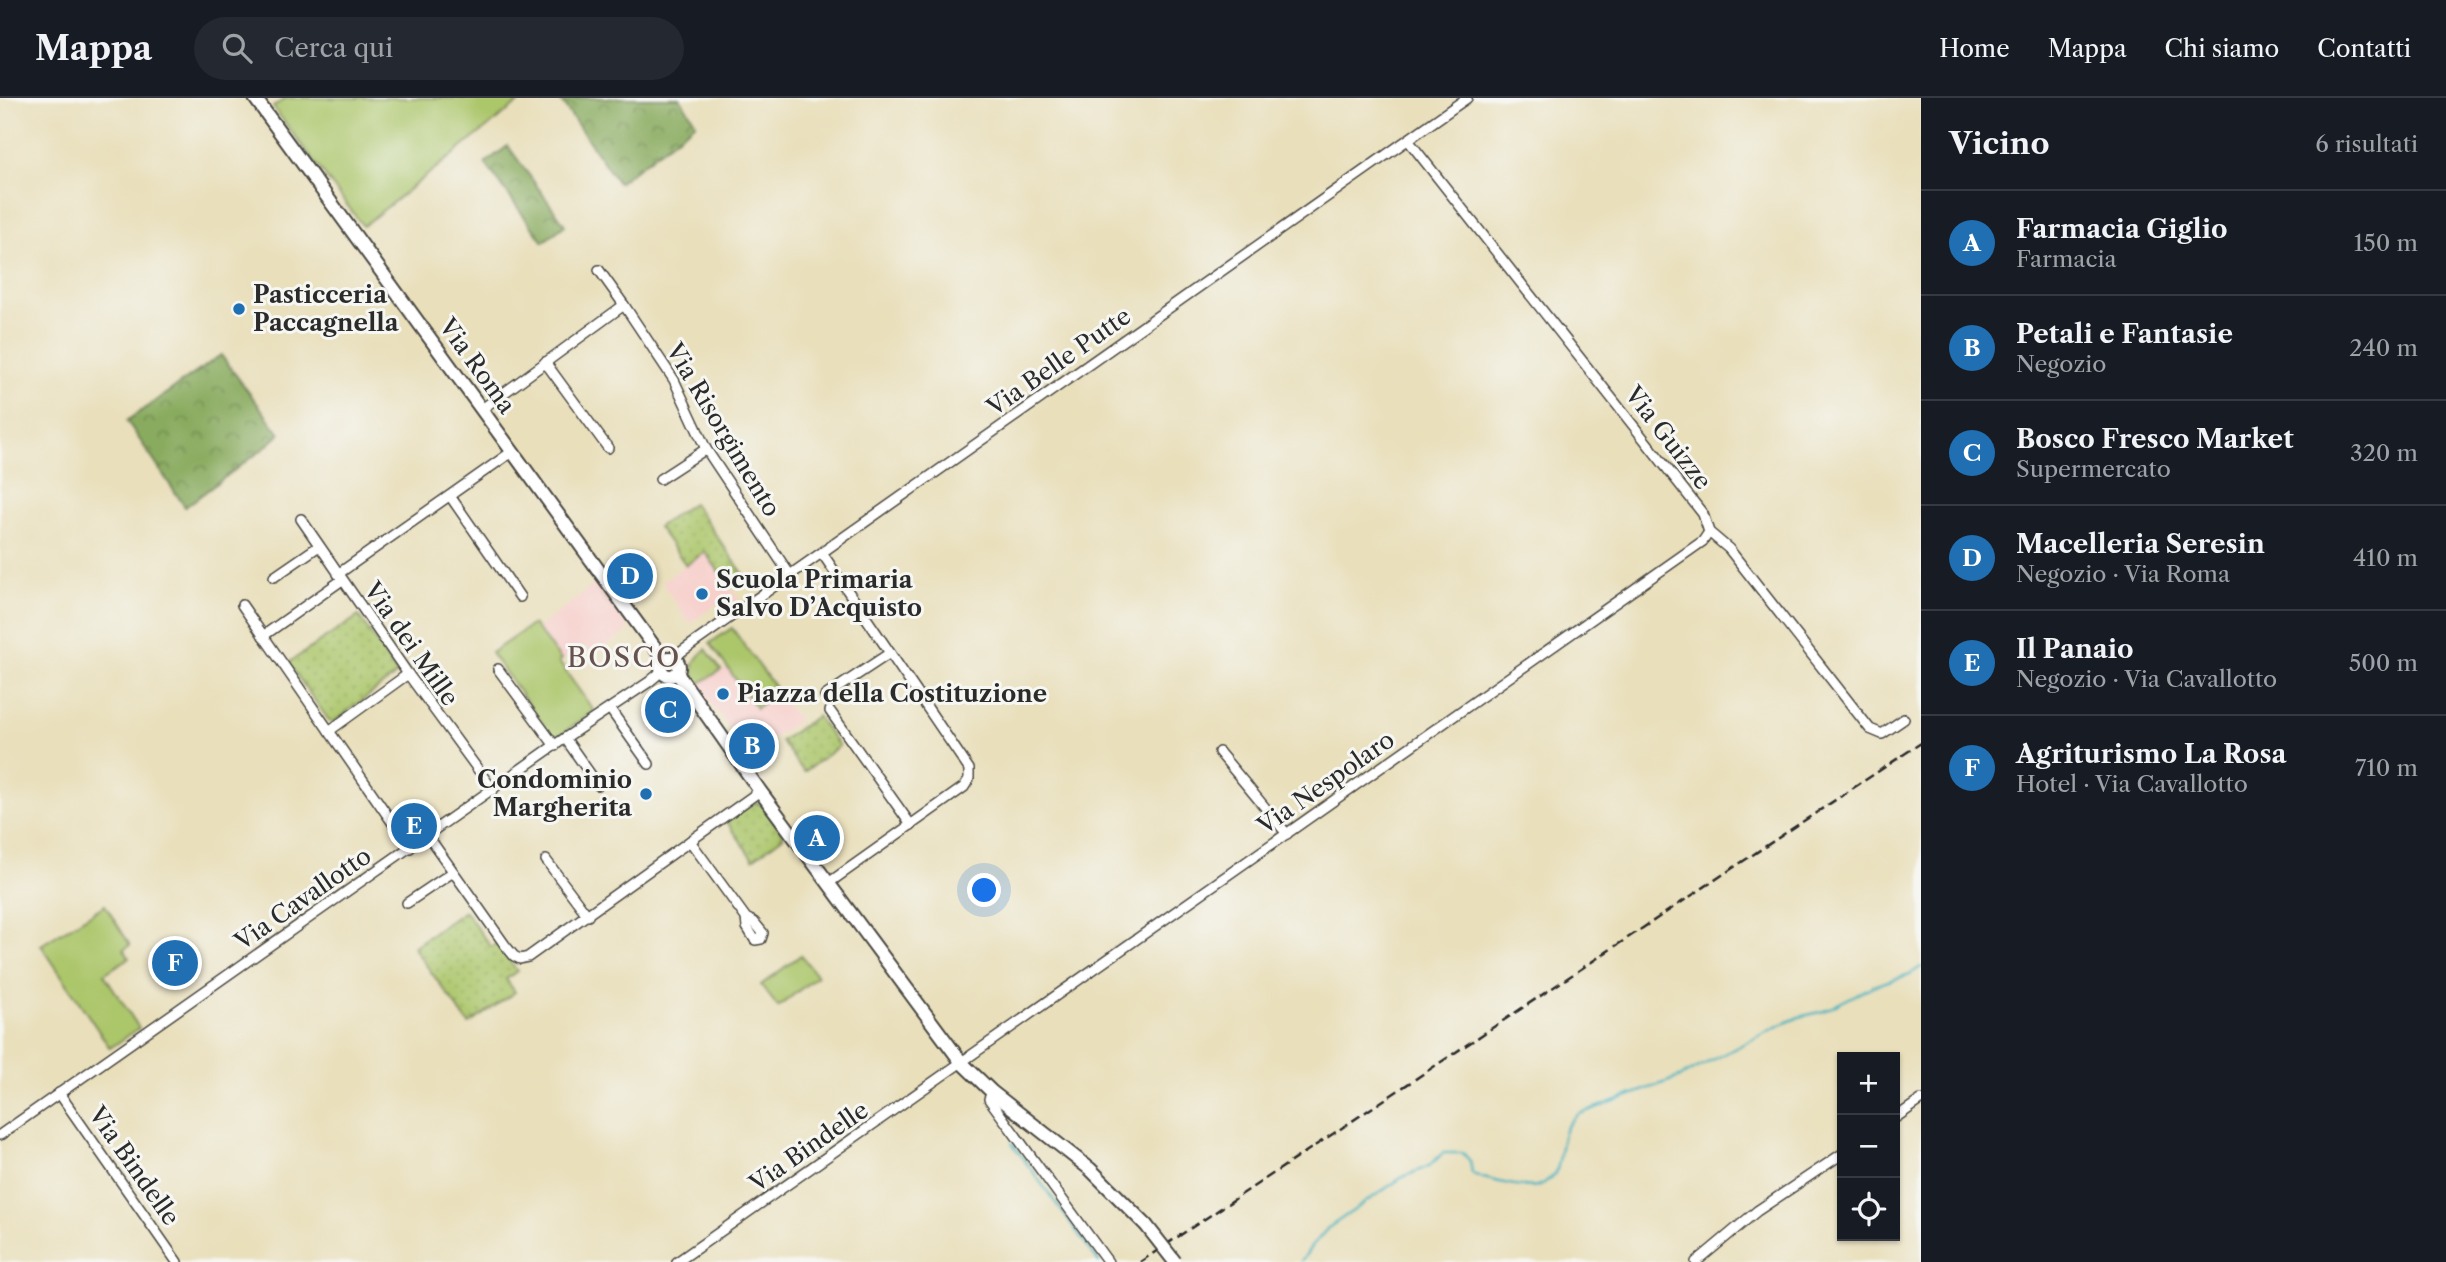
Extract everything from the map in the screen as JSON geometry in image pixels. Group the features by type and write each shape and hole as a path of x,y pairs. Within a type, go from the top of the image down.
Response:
{"street":[{"name":"Via Roma","path":"255,98 667,663"},
{"name":"Via Belle Putte","path":"667,663 1467,98"},
{"name":"Via Guizze","path":"1408,140 1703,514 1709,532 1729,549 1870,729 1882,734 1904,719"},
{"name":"Via Risorgimento","path":"598,270 674,380 706,449 790,575"},
{"path":"482,408 624,305"},
{"path":"545,362 608,448"},
{"path":"660,479 706,449"},
{"path":"263,636 513,452"},
{"path":"450,496 520,597"},
{"name":"Via dei Mille","path":"301,519 408,674 493,790"},
{"name":"Via Nespolaro","path":"962,1063 1703,541 1709,532"},
{"path":"274,578 319,546"},
{"path":"822,553 969,769 969,779 964,787 830,882"},
{"path":"242,605 411,848"},
{"path":"825,696 890,653"},
{"path":"667,663 668,676 677,674 962,1063 992,1092 1090,1169 1146,1225 1175,1262"},
{"name":"Via Cavallotto","path":"0,1135 565,738 649,682 667,663"},
{"path":"498,669 555,746"},
{"path":"329,731 408,674"},
{"path":"610,709 649,764"},
{"path":"830,711 911,825"},
{"path":"565,738 598,785"},
{"path":"1219,752 1287,834"},
{"path":"428,836 513,956 520,959 528,957 587,916 760,790"},
{"path":"690,841 746,918"},
{"path":"546,860 587,916"},
{"path":"407,903 453,872"},
{"name":"Via Bindelle","path":"677,1262 962,1063"},
{"path":"992,1092 989,1099 1108,1262"},
{"name":"Via Bindelle","path":"59,1093 177,1262"},
{"path":"1899,1115 1921,1100"},
{"path":"1696,1262 1757,1211 1837,1157"}],"shaded area":[{"name":"Scuola Primaria Salvo D’Acquisto","path":"705,552 740,601 724,613 717,604 690,623 663,581"},
{"path":"596,583 630,629 593,656 585,645 562,661 537,629"},
{"path":"727,668 756,709 777,693 798,720 750,755 697,685"}],"green space":[{"path":"286,98 523,99 363,226 273,107"},
{"path":"564,98 680,98 696,123 618,183 561,101"},
{"path":"508,146 565,225 543,242 485,163"},
{"path":"221,355 280,434 185,507 127,421"},
{"path":"693,503 745,576 730,587 705,552 686,565 658,527"},
{"path":"359,616 397,674 330,722 288,663"},
{"path":"533,624 561,660 559,662 594,711 554,739 491,653"},
{"path":"732,628 778,692 756,708 710,643"},
{"path":"706,649 721,670 697,685 693,674 694,665"},
{"path":"817,716 839,746 804,772 781,741"},
{"path":"758,803 784,836 753,859 727,822 752,804"},
{"path":"105,905 130,945 124,949 129,958 104,974 139,1028 110,1048 41,945"},
{"path":"465,911 491,947 497,943 517,971 506,979 515,992 469,1024 413,947"},
{"path":"801,955 817,976 778,1007 761,985"}],"waterway":[{"path":"1301,1262 1328,1228 1401,1178 1429,1166 1443,1153 1463,1153 1470,1161 1472,1173 1484,1178 1524,1186 1540,1185 1556,1173 1564,1134 1579,1114 1680,1077 1776,1027 1799,1017 1824,1011 1873,986 1910,974 1921,967"},
{"path":"1012,1143 1099,1262"}],"railway":[{"path":"1140,1262 1921,743"}],"place":[{"name":"Pasticceria Paccagnella","path":"239,309"},
{"name":"Macelleria Seresin","path":"630,576"},
{"name":"Scuola Primaria Salvo D’Acquisto","path":"702,594"},
{"name":"Piazza della Costituzione","path":"723,694"},
{"name":"Bosco Fresco Market","path":"668,710"},
{"name":"Petali e Fantasie","path":"752,746"},
{"name":"Condominio Margherita","path":"646,794"},
{"name":"Il Panaio","path":"414,826"},
{"name":"Farmacia Giglio","path":"817,838"},
{"name":"Agriturismo La Rosa","path":"175,963"}],"district":[{"name":"BOSCO","path":"624,657"}]}
